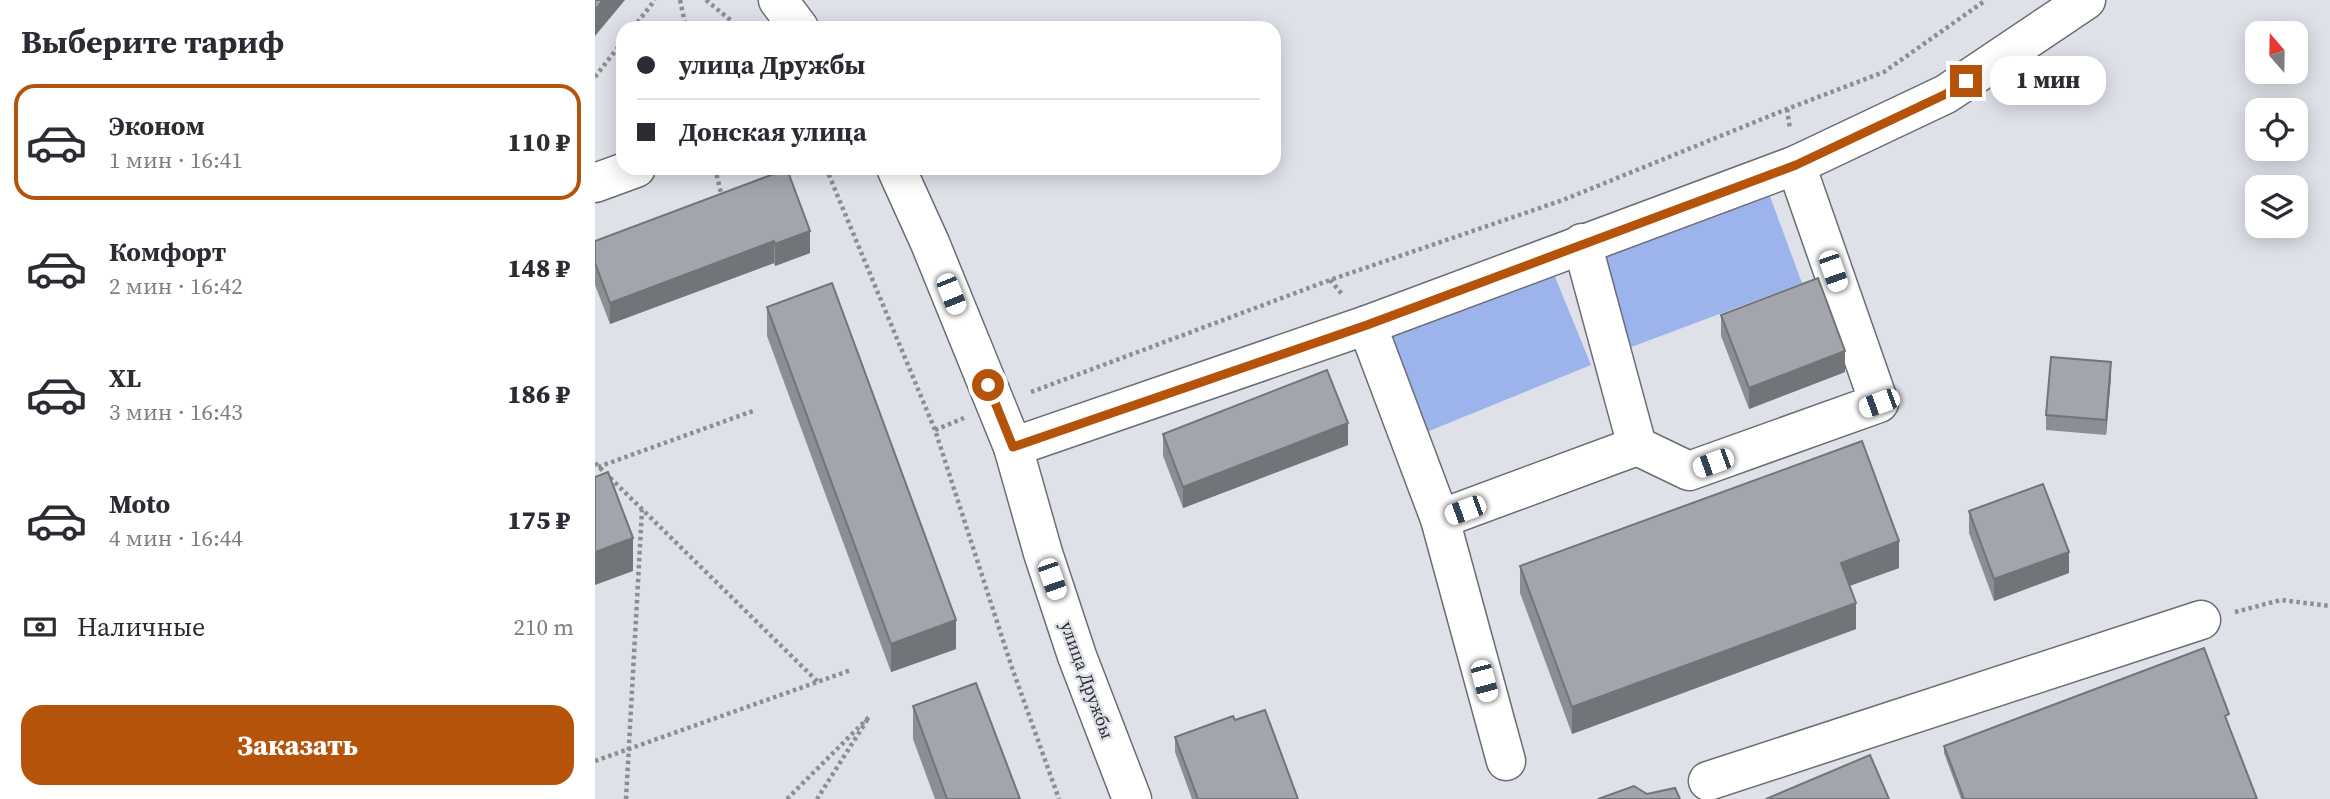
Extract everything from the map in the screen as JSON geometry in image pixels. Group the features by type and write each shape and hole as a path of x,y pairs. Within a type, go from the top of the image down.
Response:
{"street":[{"path":"778,0 794,21"},
{"path":"1013,447 1367,325 1796,165 1946,94 2086,0"},
{"path":"1440,519 1637,446 1689,471 1879,403 1796,165"},
{"path":"595,183 617,175"},
{"name":"улица Дружбы","path":"899,175 930,243 1013,447 1043,553 1077,656 1132,799"},
{"path":"1582,243 1637,446"},
{"path":"1367,325 1440,519 1506,761"},
{"path":"1699,791 2201,620"}],"path":[{"path":"638,21 655,0"},
{"path":"680,0 684,21"},
{"path":"706,0 732,21"},
{"path":"935,430 1330,280 1563,200 1884,72 1986,0"},
{"path":"595,77 616,50"},
{"path":"717,175 722,197"},
{"path":"829,175 935,430 1010,665 1059,799"},
{"path":"753,411 596,465 818,682"},
{"path":"626,799 642,509"},
{"path":"2201,620 2281,600 2330,606"},
{"path":"595,761 851,670"},
{"path":"787,799 869,717 817,799"}],"shaded area":[{"path":"1765,183 1802,283 1618,352 1581,253"},
{"path":"1551,267 1591,365 1407,440 1368,342"}],"building":[{"path":"595,0 603,0 595,10"},
{"path":"771,175 789,175 810,231 775,244 774,241 610,303 595,263 595,241"},
{"path":"1818,278 1845,351 1749,388 1721,315"},
{"path":"832,283 956,620 891,644 767,307"},
{"path":"2051,357 2111,362 2106,420 2046,415"},
{"path":"1327,370 1348,423 1183,487 1163,434"},
{"path":"1862,441 1899,541 1841,563 1856,603 1572,707 1520,566"},
{"path":"608,472 633,538 595,552 595,477"},
{"path":"2043,484 2069,552 1994,579 1969,511"},
{"path":"2204,648 2229,714 2225,716 2257,799 1964,799 1944,746"},
{"path":"976,683 1020,799 947,799 913,706"},
{"path":"1265,710 1298,799 1198,799 1175,737 1233,716 1235,720"},
{"path":"1870,755 1889,799 1766,799"},
{"path":"1634,786 1647,794 1675,788 1680,799 1598,799"}],"route":[{"path":"988,385 1013,447 1367,325 1796,165 1946,94 1966,81"}]}
